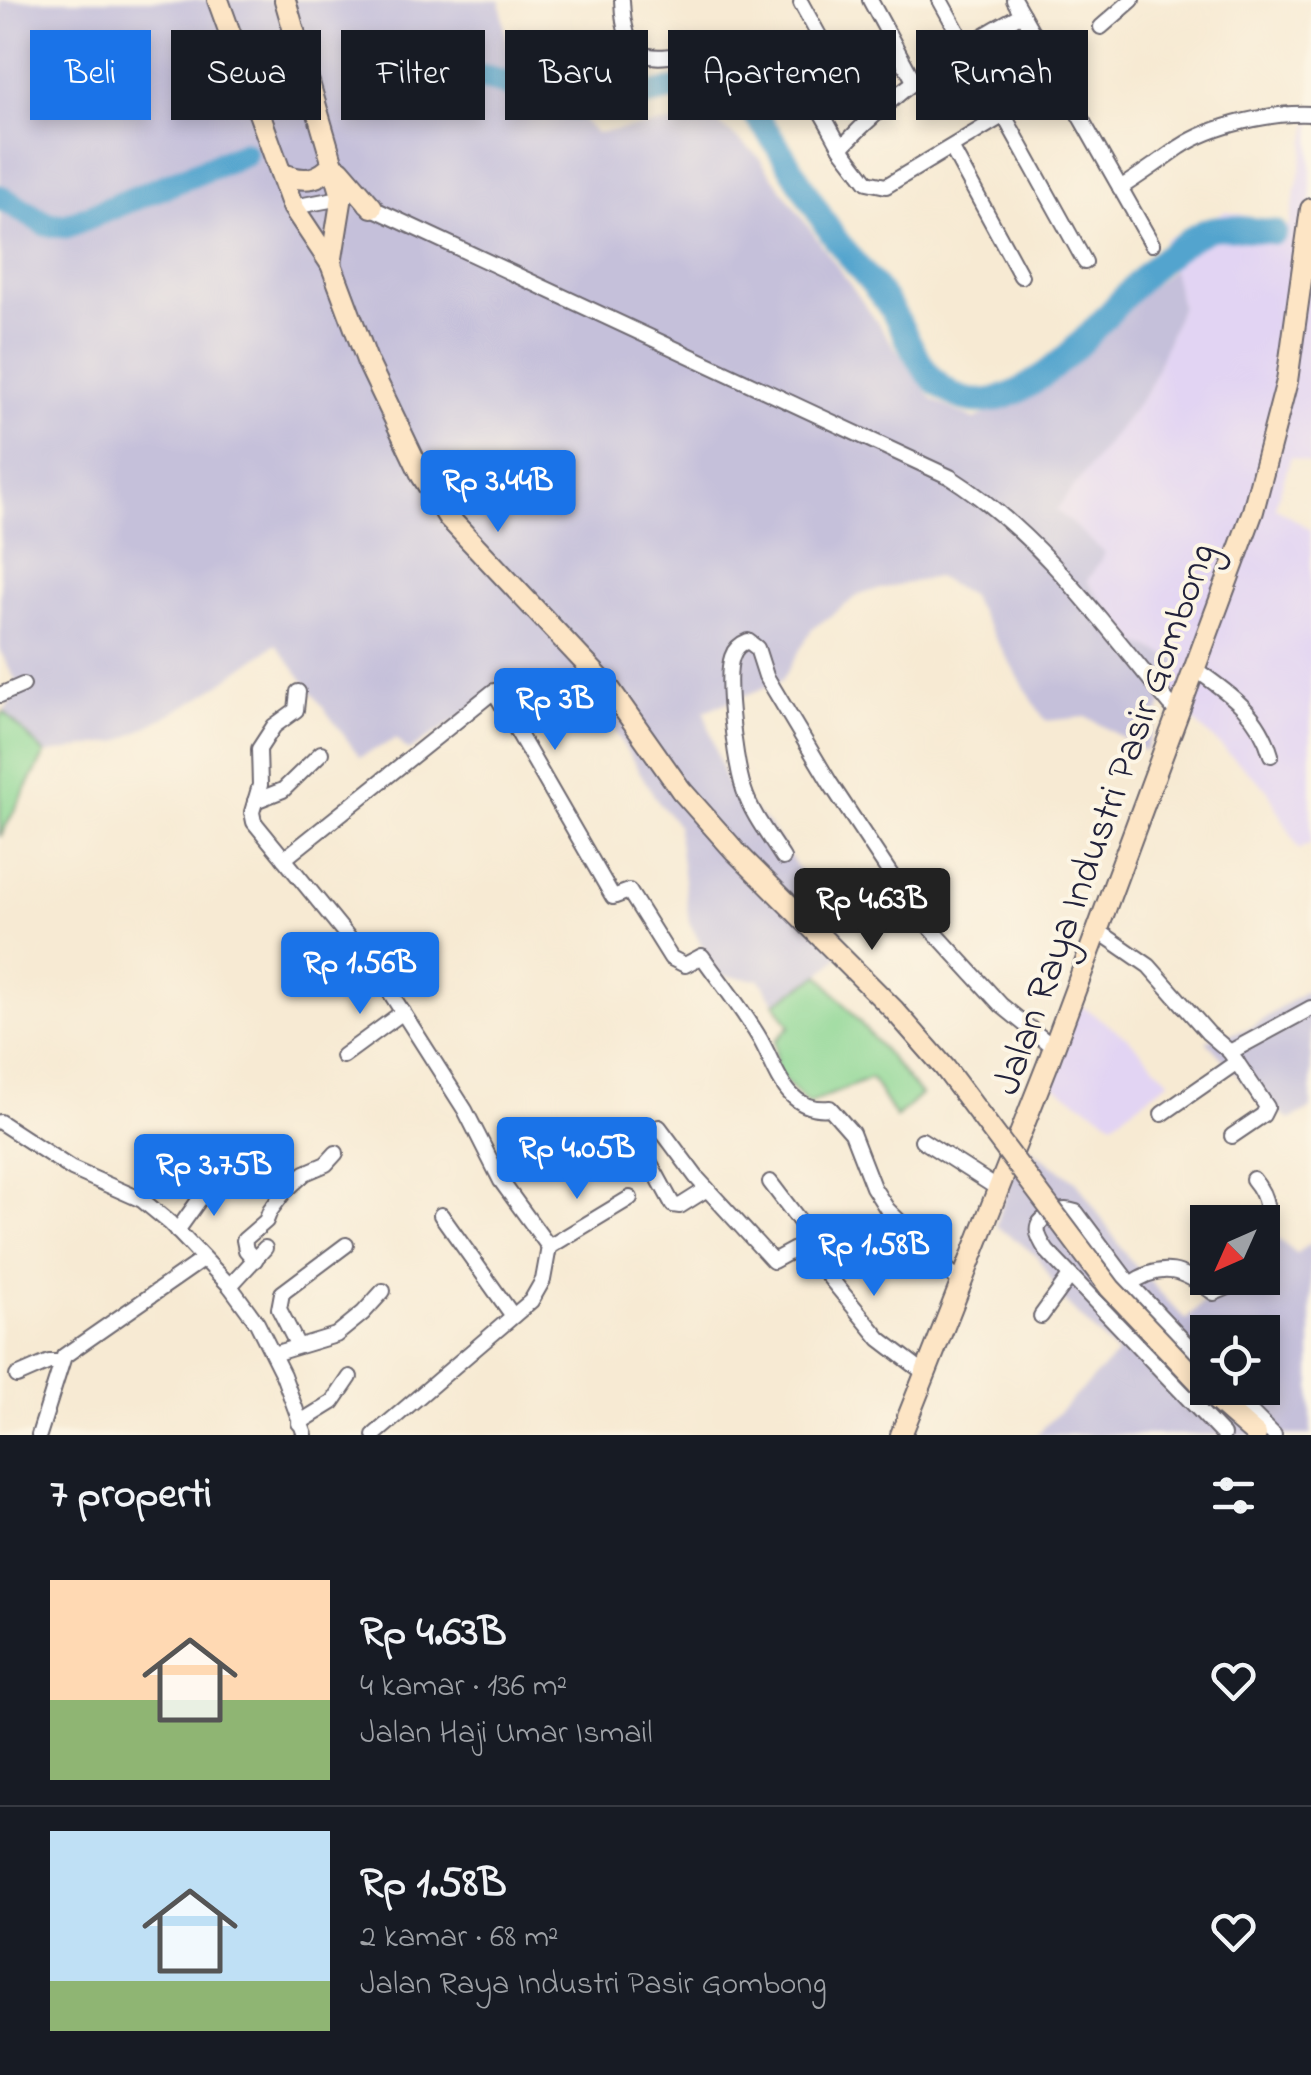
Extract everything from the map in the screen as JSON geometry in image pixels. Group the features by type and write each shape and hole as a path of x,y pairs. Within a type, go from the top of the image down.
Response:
{"main road":[{"path":"218,0 293,207 331,264 388,410 448,517 609,688 681,790 735,851 894,1010 945,1068 1110,1288 1190,1364"},
{"path":"284,0 342,196 331,264"},
{"path":"279,169 305,180 321,175 331,157"},
{"path":"331,157 372,207"},
{"name":"Jalan Raya Industri Pasir Gombong","path":"901,1435 1054,1048 1266,466 1289,370 1311,209"},
{"path":"1228,1405 1243,1435"},
{"path":"1231,1405 1256,1435"}],"street":[{"path":"622,0 627,34 641,54 658,59 722,51 774,63 798,80 867,182 886,186 998,120"},
{"path":"841,148 914,81 870,0"},
{"path":"940,0 957,30"},
{"path":"1101,27 1132,0"},
{"path":"800,3 866,121"},
{"path":"985,30 1018,7 1152,244"},
{"path":"1120,188 1194,140 1260,117 1311,114"},
{"path":"1006,120 1085,262"},
{"path":"952,150 1020,276"},
{"path":"293,207 342,196 372,207 950,477 1022,531 1178,714"},
{"path":"783,858 755,815 740,777 730,681 733,655 738,646 748,641 757,648 770,681 830,783 899,888 977,980 1016,1020 1054,1048"},
{"path":"1195,669 1240,701 1259,724 1271,755"},
{"path":"0,695 23,685"},
{"path":"284,859 494,690 613,896 628,891 672,958 684,965 702,956 760,1038 776,1078 807,1106 830,1108 852,1134 872,1186 886,1209 962,1284"},
{"path":"298,692 296,710 274,726 259,749 260,785 254,822 379,975 465,1110 500,1181 548,1247 540,1290 374,1435"},
{"path":"255,801 283,790 321,752"},
{"path":"1097,930 1148,966 1234,1057 1268,1107 1263,1116 1232,1136"},
{"path":"379,975 400,960"},
{"path":"1162,1114 1234,1057 1311,1008"},
{"path":"342,1056 403,1012"},
{"path":"1,1124 72,1169 142,1200 177,1231 230,1286 257,1323 302,1429 333,1402 350,1377"},
{"path":"659,1127 769,1260 777,1260 811,1236 770,1182"},
{"path":"636,1140 673,1205 680,1206 707,1189"},
{"path":"922,1140 1000,1190"},
{"path":"230,1286 260,1254 243,1244 244,1240 266,1221 284,1192 336,1153"},
{"path":"1253,1179 1263,1191 1267,1205"},
{"path":"177,1231 214,1180"},
{"path":"548,1247 630,1198"},
{"path":"1190,1348 1130,1284 1076,1212 1063,1209 1042,1219 1037,1236 1070,1276 1223,1435"},
{"path":"441,1216 513,1316"},
{"path":"298,1346 279,1310 279,1299 286,1288 346,1245"},
{"path":"803,1245 880,1339 926,1374"},
{"path":"38,1435 60,1362 71,1350 202,1260"},
{"path":"1130,1284 1150,1271 1166,1269 1190,1278"},
{"path":"1040,1316 1070,1276"},
{"path":"273,1354 336,1334 363,1313 382,1290"},
{"path":"18,1376 49,1362 60,1362"},
{"path":"1236,1405 1274,1435"}],"shaded area":[{"path":"0,0 500,0 505,31 505,120 582,120 596,133 715,120 757,155 933,400 975,420 1040,382 1172,269 1181,306 1148,390 1056,510 1105,553 1087,581 1132,640 1178,660 1145,751 1087,717 1045,721 969,595 936,577 862,593 812,629 782,681 704,711 726,783 768,824 850,945 820,975 775,1003 760,980 717,975 689,922 677,824 658,802 597,702 559,717 526,690 501,691 408,751 396,739 360,757 276,644 203,696 121,741 45,754 4,712 19,686 0,651"},
{"path":"1311,115 1311,464 1291,457 1275,507 1311,530 1311,843 1299,850 1267,789 1167,696 1178,660 1132,640 1087,581 1055,510 1148,390 1181,306 1164,239 1226,211 1289,226"},
{"path":"1311,991 1311,1109 1290,1120 1250,1089 1206,1041 1250,1028"},
{"path":"1073,1000 1129,1039 1170,1081 1113,1122 1038,1076"},
{"path":"1021,1142 1077,1182 1128,1258 1186,1320 1190,1316 1190,1405 1280,1405 1280,1315 1191,1315 1210,1295 1280,1295 1280,1240 1296,1254 1311,1243 1311,1435 1036,1435 1117,1354 1062,1299 1037,1256 996,1226"}],"green space":[{"path":"4,712 45,754 0,837 0,716"},
{"path":"820,975 921,1095 896,1118 871,1078 808,1104 776,1072 775,1041 790,1026 775,1003"}],"waterway":[{"path":"485,78 572,107 693,88 729,92 742,101 770,135 835,238 891,309 926,370 959,397 983,401 1009,395 1034,382 1083,341 1147,273 1207,230 1275,232"},
{"path":"0,197 46,224 66,226 244,154"}]}
